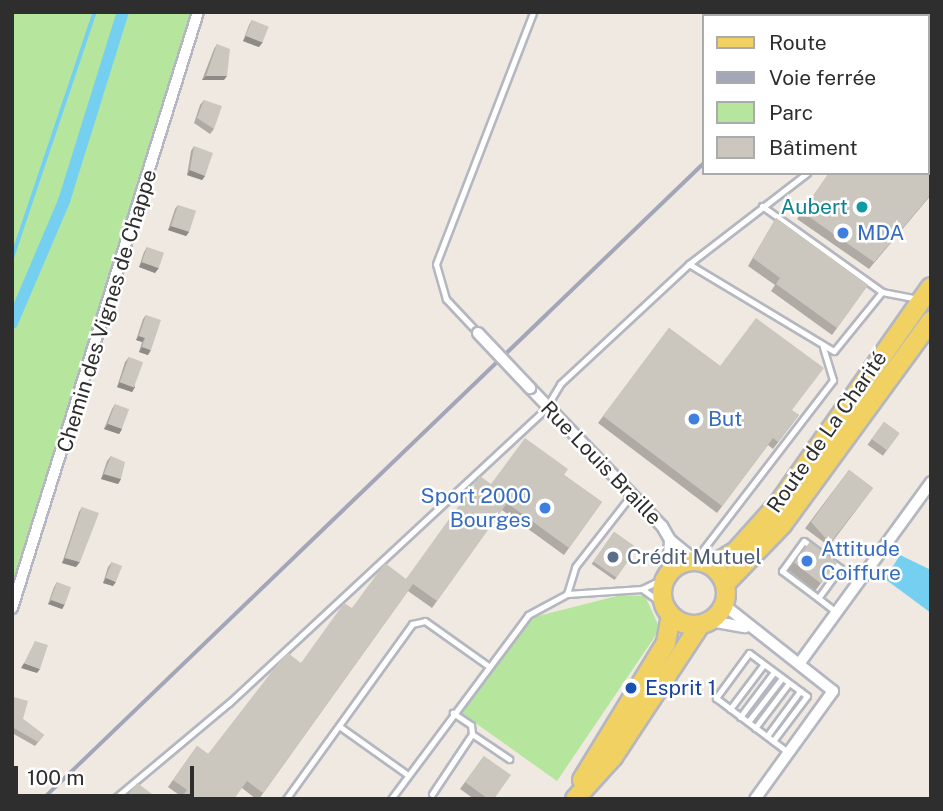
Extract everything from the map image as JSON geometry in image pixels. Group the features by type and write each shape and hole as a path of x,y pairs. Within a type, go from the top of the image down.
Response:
{"main road":[{"name":"Route de La Charité","path":"704,563 736,551 779,503 907,318 928,298"},
{"name":"Route de La Charité","path":"725,584 782,525 931,321"},
{"path":"704,563 725,584 724,605 705,623 613,757 573,799 666,643 667,575 704,563"},
{"path":"668,611 705,623"}],"street":[{"name":"Chemin des Vignes de Chappe","path":"12,608 198,12"},
{"name":"Rue Louis Braille","path":"478,333 632,494 670,540 704,563"},
{"path":"799,664 931,482"},
{"name":"Rue Louis Braille","path":"667,575 670,540"},
{"path":"724,605 748,629 833,691 755,799"},
{"path":"705,623 748,629"}],"lane":[{"path":"478,333 446,299 436,264 533,12"},
{"path":"114,799 229,703 547,407 560,384 689,264 804,175"},
{"path":"762,206 882,292 928,298"},
{"path":"689,264 823,348 841,347 882,292"},
{"path":"704,563 714,537 833,380 823,348"},
{"path":"567,594 575,567 632,494"},
{"path":"818,598 840,568 803,541 782,571 837,613"},
{"path":"391,799 487,664 528,615 567,594 642,589 667,575"},
{"path":"642,589 668,611"},
{"path":"286,799 418,620 487,664"},
{"path":"773,741 807,696 749,653 716,698 755,728 789,753"},
{"path":"730,709 764,664"},
{"path":"740,716 774,672"},
{"path":"748,722 782,678"},
{"path":"755,728 789,683"},
{"path":"767,736 800,691"},
{"path":"432,794 472,734 471,725 453,713"},
{"path":"339,726 408,775"},
{"path":"472,734 509,759"}],"green space":[{"path":"12,12 198,12 12,608"},
{"path":"621,595 645,596 660,629 557,781 460,712 534,617"}],"water":[{"path":"900,555 931,570 931,613 885,579"}],"building":[{"path":"252,20 269,27 262,43 246,36"},
{"path":"217,44 230,49 227,76 206,76"},
{"path":"931,97 931,194 874,262 802,212 828,175 929,175"},
{"path":"204,100 222,106 214,129 197,118"},
{"path":"194,146 213,153 205,176 190,170"},
{"path":"178,205 196,211 189,232 171,226"},
{"path":"776,218 868,285 837,328 776,284 780,278 753,258"},
{"path":"147,247 164,253 159,268 142,262"},
{"path":"146,315 161,320 151,350 142,347 145,338 139,336"},
{"name":"But","path":"756,318 824,368 792,410 799,415 778,442 773,438 722,506 603,416 669,328 720,366"},
{"path":"129,357 143,362 134,388 120,382"},
{"path":"115,404 129,409 122,429 108,424"},
{"path":"884,422 899,433 887,450 872,439"},
{"path":"525,438 568,469 564,475 602,502 569,548 507,503 437,601 413,584 263,793 247,781 234,799 180,799 187,790 173,780 197,746 208,754 280,661 288,653 301,663 344,603 352,608 385,563 406,579 480,476 491,484"},
{"path":"111,456 125,462 121,479 104,474"},
{"path":"849,470 873,488 830,543 811,522"},
{"path":"82,507 99,513 80,562 65,558"},
{"name":"Crédit Mutuel","path":"614,532 637,548 616,578 593,561"},
{"path":"810,542 837,563 821,583 794,562"},
{"path":"112,562 122,566 116,582 106,578"},
{"path":"57,582 71,587 65,605 51,600"},
{"path":"35,641 48,645 40,669 24,663"},
{"path":"14,697 28,701 23,719 44,735 38,742 12,727"},
{"path":"484,756 511,775 494,799 488,799 465,782"},
{"path":"137,783 159,799 125,799"}],"waterway":[{"path":"12,258 95,12"},
{"path":"12,323 64,201 123,12"}],"railway":[{"path":"43,799 702,165"}],"place":[{"name":"Aubert","path":"862,207"},
{"name":"MDA","path":"843,233"},
{"name":"But","path":"694,419"},
{"name":"Sport 2000 Bourges","path":"545,508"},
{"name":"Crédit Mutuel","path":"613,557"},
{"name":"Attitude Coiffure","path":"807,561"},
{"name":"Esprit 1","path":"631,688"}]}
